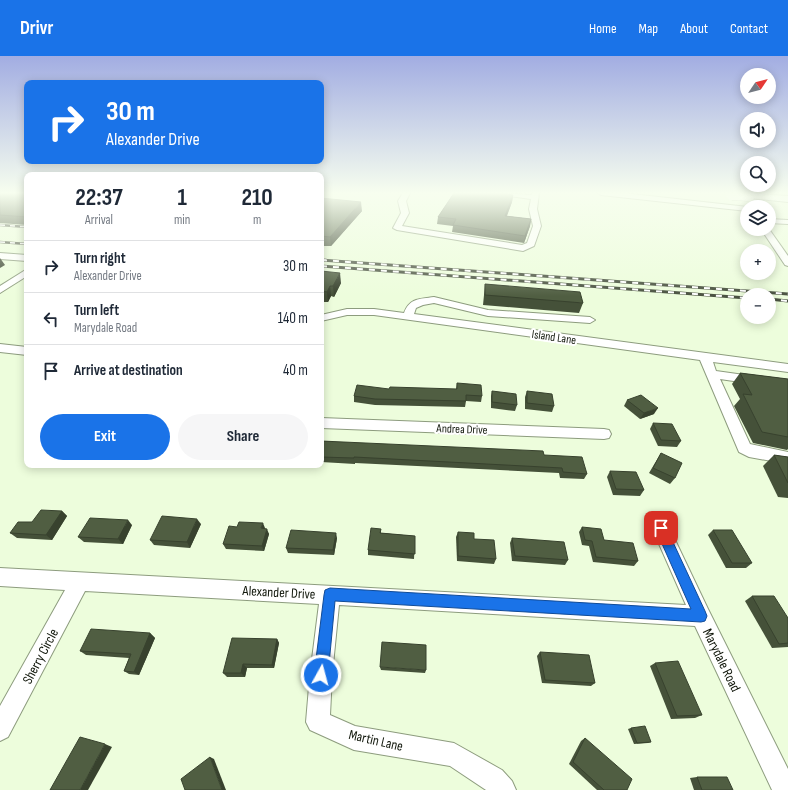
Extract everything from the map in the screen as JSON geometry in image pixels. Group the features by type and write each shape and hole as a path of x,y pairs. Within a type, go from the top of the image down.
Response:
{"street":[{"path":"397,227 523,248 531,244 537,227"},
{"path":"770,236 788,263"},
{"path":"0,256 24,258"},
{"path":"0,290 24,274"},
{"path":"407,317 412,306 421,302 434,300 488,313 590,320"},
{"name":"Island Lane","path":"324,317 338,313 356,312 407,317 788,368"},
{"path":"0,348 24,351"},
{"path":"705,357 744,448 749,451 788,458"},
{"path":"711,374 788,385"},
{"name":"Andrea Drive","path":"324,423 604,434"},
{"name":"Marydale Road","path":"661,528 701,616 785,790"},
{"name":"Alexander Drive","path":"0,577 701,616"},
{"name":"Sherry Circle","path":"0,729 80,582"},
{"name":"Martin Lane","path":"330,595 321,675 318,722 354,738 454,755 493,779 503,790"}],"building":[{"path":"324,227 339,227 330,237 324,236"},
{"path":"468,227 528,227 525,236"},
{"path":"324,271 340,273 333,286 330,286 327,292 324,292"},
{"path":"485,284 580,292 583,303 485,295"},
{"path":"740,373 788,379 788,437 762,432 743,394 752,395"},
{"path":"457,383 481,385 482,396 466,395 466,401 375,399 354,396 357,385 389,389 390,387 457,389"},
{"path":"492,391 516,394 517,405 492,402"},
{"path":"527,391 552,394 554,406 527,403"},
{"path":"641,395 658,408 644,413 627,400"},
{"path":"653,423 672,424 681,441 661,440"},
{"path":"324,441 543,451 544,455 582,457 587,474 563,472 562,468 324,457"},
{"path":"661,453 682,463 675,478 653,468"},
{"path":"774,455 788,457 788,483"},
{"path":"610,471 636,472 644,490 616,489"},
{"path":"41,510 62,511 46,535 10,533 18,522 32,522"},
{"path":"162,516 197,519 187,542 150,540"},
{"path":"90,518 128,520 118,539 78,537"},
{"path":"239,522 263,523 261,528 267,529 262,546 223,544 229,526 237,527"},
{"path":"582,527 601,529 604,540 633,543 638,561 596,557 592,541 585,540"},
{"path":"371,528 381,529 380,533 415,536 415,554 368,550"},
{"path":"291,530 336,533 333,550 286,548"},
{"path":"713,530 732,530 752,563 732,563"},
{"path":"458,532 474,533 474,539 494,540 496,559 458,556"},
{"path":"512,538 564,542 568,560 515,556"},
{"path":"752,596 774,596 788,618 788,643 779,644"},
{"path":"91,629 150,633 134,672 124,671 131,654 80,651"},
{"path":"232,638 277,639 272,665 243,664 241,673 223,673"},
{"path":"382,642 426,645 426,670 380,667"},
{"path":"540,652 589,655 595,683 545,680"},
{"path":"678,661 702,715 677,716 655,663"},
{"path":"645,726 651,742 637,743 631,728"},
{"path":"80,737 105,744 80,790 50,790"},
{"path":"585,738 632,779 627,790 604,790 573,762"},
{"path":"210,757 222,790 185,790 181,779"},
{"path":"697,777 727,777 733,790 702,790"}],"railway":[{"path":"0,242 24,244"},
{"path":"324,260 788,294"},
{"path":"324,266 740,297"},
{"path":"776,300 788,301"}],"route":[{"path":"321,675 330,595 701,616 661,528"}]}
